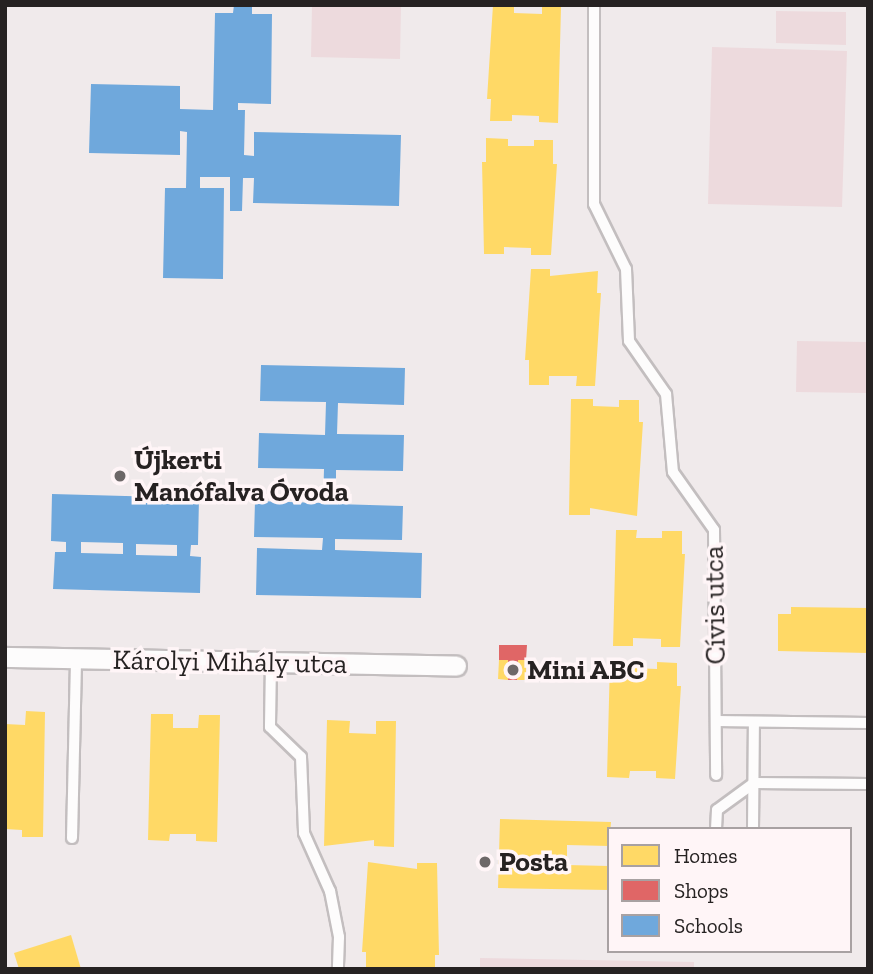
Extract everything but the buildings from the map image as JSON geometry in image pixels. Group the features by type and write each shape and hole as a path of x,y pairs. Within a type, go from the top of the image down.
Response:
{"street":[{"name":"Károlyi Mihály utca","path":"5,657 456,666"}],"lane":[{"name":"Cívis utca","path":"594,5 594,204 626,269 629,341 666,394 673,472 714,530 716,775"},
{"path":"72,838 76,659"},
{"path":"271,662 270,727 302,757 304,833 330,891 339,937 338,969"},
{"path":"717,720 868,723"},
{"path":"753,827 754,722"},
{"path":"716,827 717,810 754,783 868,784"}],"shaded area":[{"path":"312,5 401,5 400,59 311,57"},
{"path":"776,11 846,12 846,45 776,43"},
{"path":"712,47 847,51 842,207 708,204"},
{"path":"797,341 867,342 866,393 796,392"},
{"path":"480,958 694,962 694,969 480,969"}],"place":[{"name":"Újkerti Manófalva Óvoda","path":"120,476"},
{"name":"Mini ABC","path":"513,670"},
{"name":"Posta","path":"485,862"}]}
